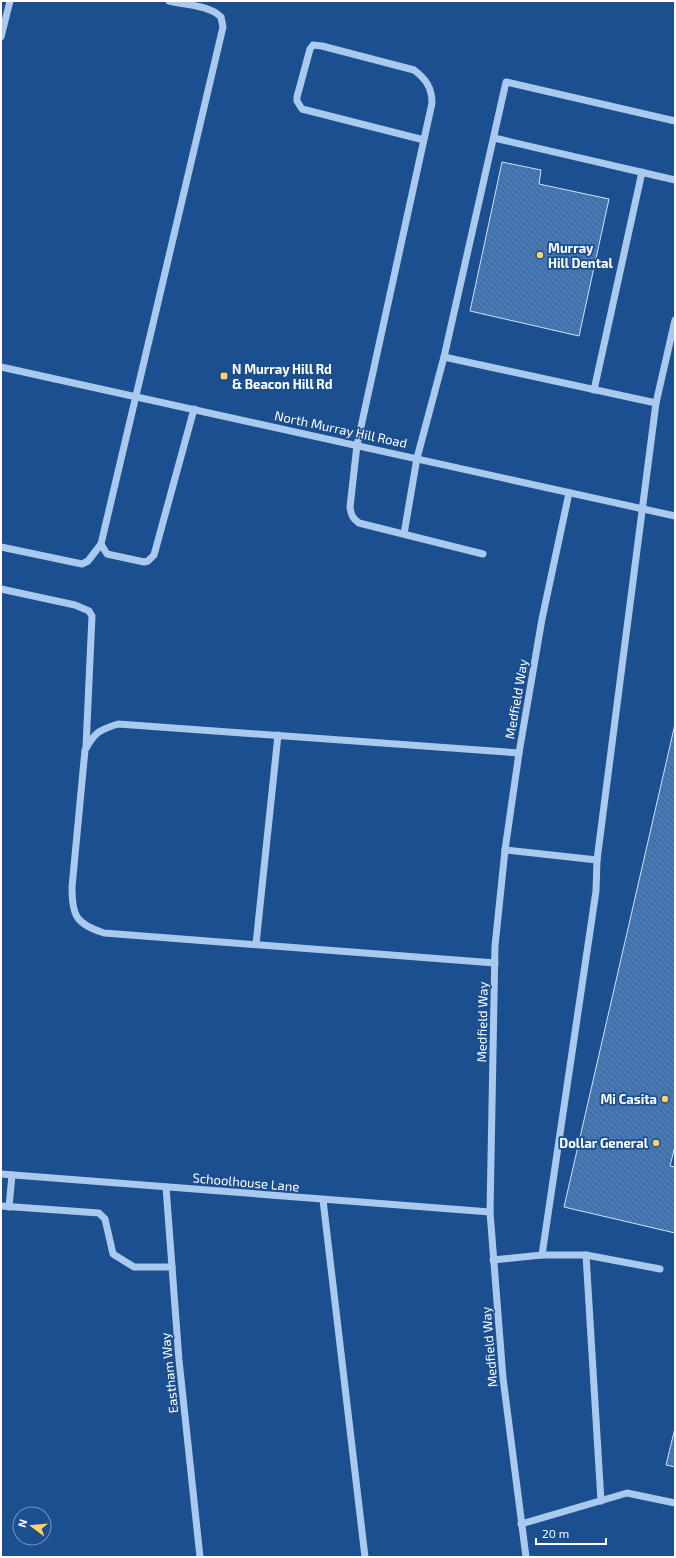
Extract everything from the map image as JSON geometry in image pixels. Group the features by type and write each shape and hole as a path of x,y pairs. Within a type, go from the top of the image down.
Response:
{"street":[{"path":"1,37 3,22 10,1"},
{"path":"1,546 82,564 88,561 101,544 223,27 221,17 217,13 210,10 169,1"},
{"path":"424,140 302,109 297,101 297,97 310,49 313,45 414,70 430,85 432,95 432,102 424,140 357,445 350,514 354,520 359,523 483,554"},
{"path":"404,534 417,458 444,357 506,82 675,121"},
{"path":"494,138 675,180"},
{"path":"594,390 642,172"},
{"path":"542,1255 596,891 597,860 656,404 675,320"},
{"path":"444,357 656,404"},
{"name":"North Murray Hill Road","path":"1,367 675,516"},
{"path":"101,544 104,551 110,555 144,562 148,561 154,555 194,409"},
{"name":"Medfield Way","path":"526,1557 503,1378 490,1212 495,963 505,850 519,754 542,619 569,493"},
{"path":"1,589 75,605 89,611 92,616 85,750 72,887 72,905 78,919 90,928 104,933 495,963"},
{"path":"85,750 93,736 104,728 118,724 519,754"},
{"path":"256,944 278,735"},
{"path":"505,850 597,860"},
{"name":"Schoolhouse Lane","path":"1,1174 490,1212"},
{"path":"9,1207 12,1175"},
{"name":"Eastham Way","path":"166,1187 179,1360 200,1557"},
{"path":"323,1200 365,1557"},
{"path":"1,1206 99,1213 105,1219 112,1254 134,1267 172,1267"},
{"path":"586,1254 601,1501"},
{"path":"494,1260 542,1255 586,1254 660,1269"},
{"path":"521,1524 627,1493 675,1503"}],"building":[{"name":"Murray Hill Dental","path":"502,162 541,170 539,184 609,199 579,336 470,311"},
{"path":"675,724 675,1146 670,1166 675,1167 675,1233 564,1207"},
{"path":"675,1428 675,1467 666,1465"}],"place":[{"name":"Murray Hill Dental","path":"540,255"},
{"name":"N Murray Hill Rd & Beacon Hill Rd","path":"224,376"},
{"name":"Mi Casita","path":"665,1099"},
{"name":"Dollar General","path":"656,1143"}]}
